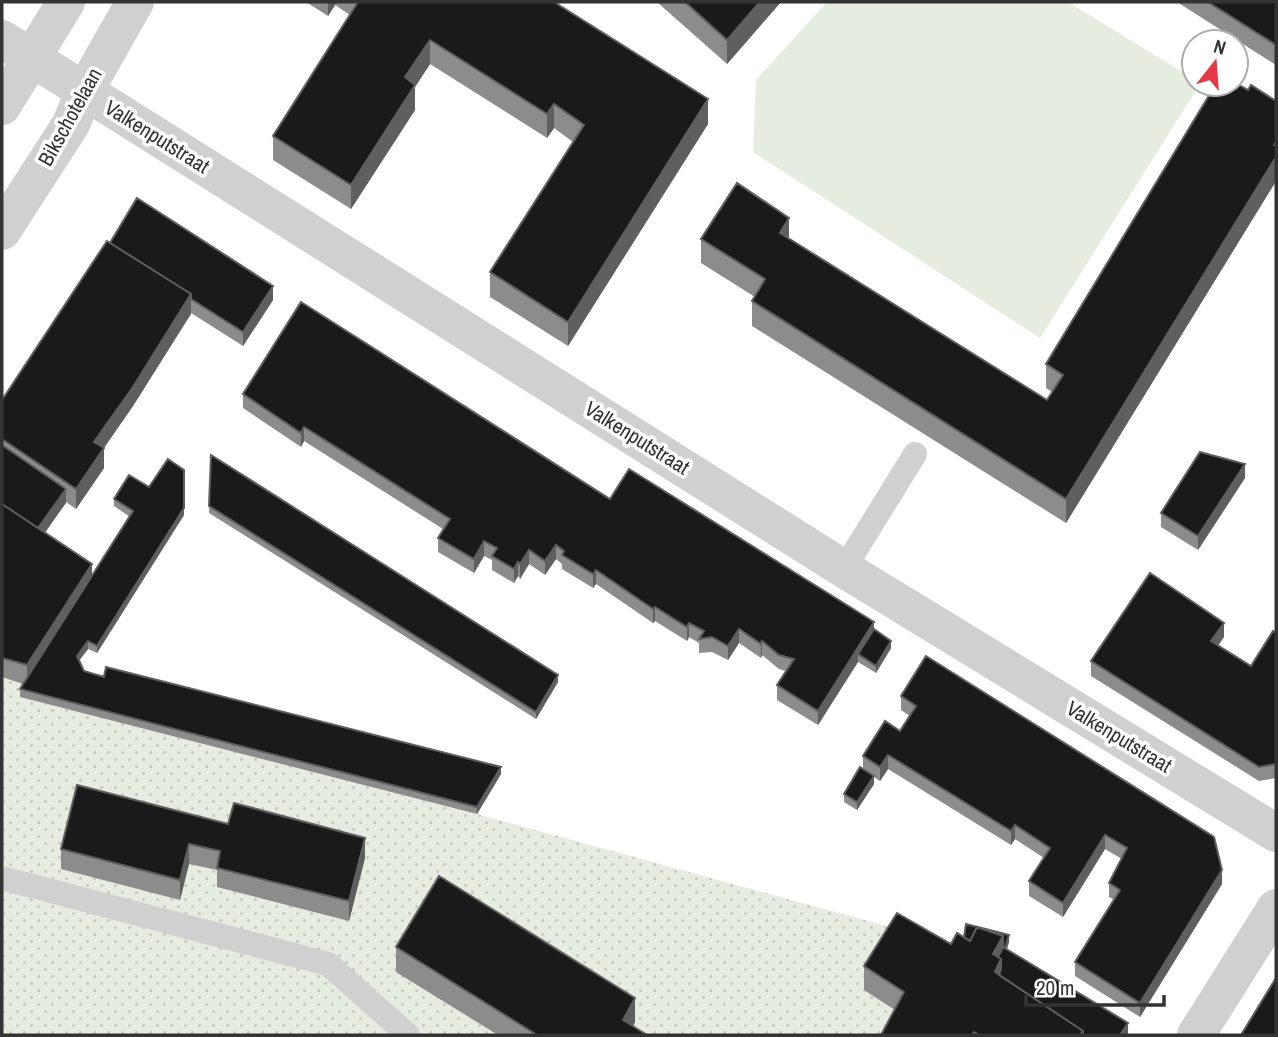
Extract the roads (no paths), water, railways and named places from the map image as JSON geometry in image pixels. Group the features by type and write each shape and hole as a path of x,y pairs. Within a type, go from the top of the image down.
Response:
{"street":[{"path":"2,106 17,48 66,2"},
{"name":"Bikschotelaan","path":"2,231 71,124 84,92 135,2"},
{"name":"Valkenputstraat","path":"17,48 844,569 1276,833"},
{"path":"1196,1035 1276,908"}],"lane":[{"path":"844,569 915,454"},
{"path":"2,878 328,964 408,1035"}]}
